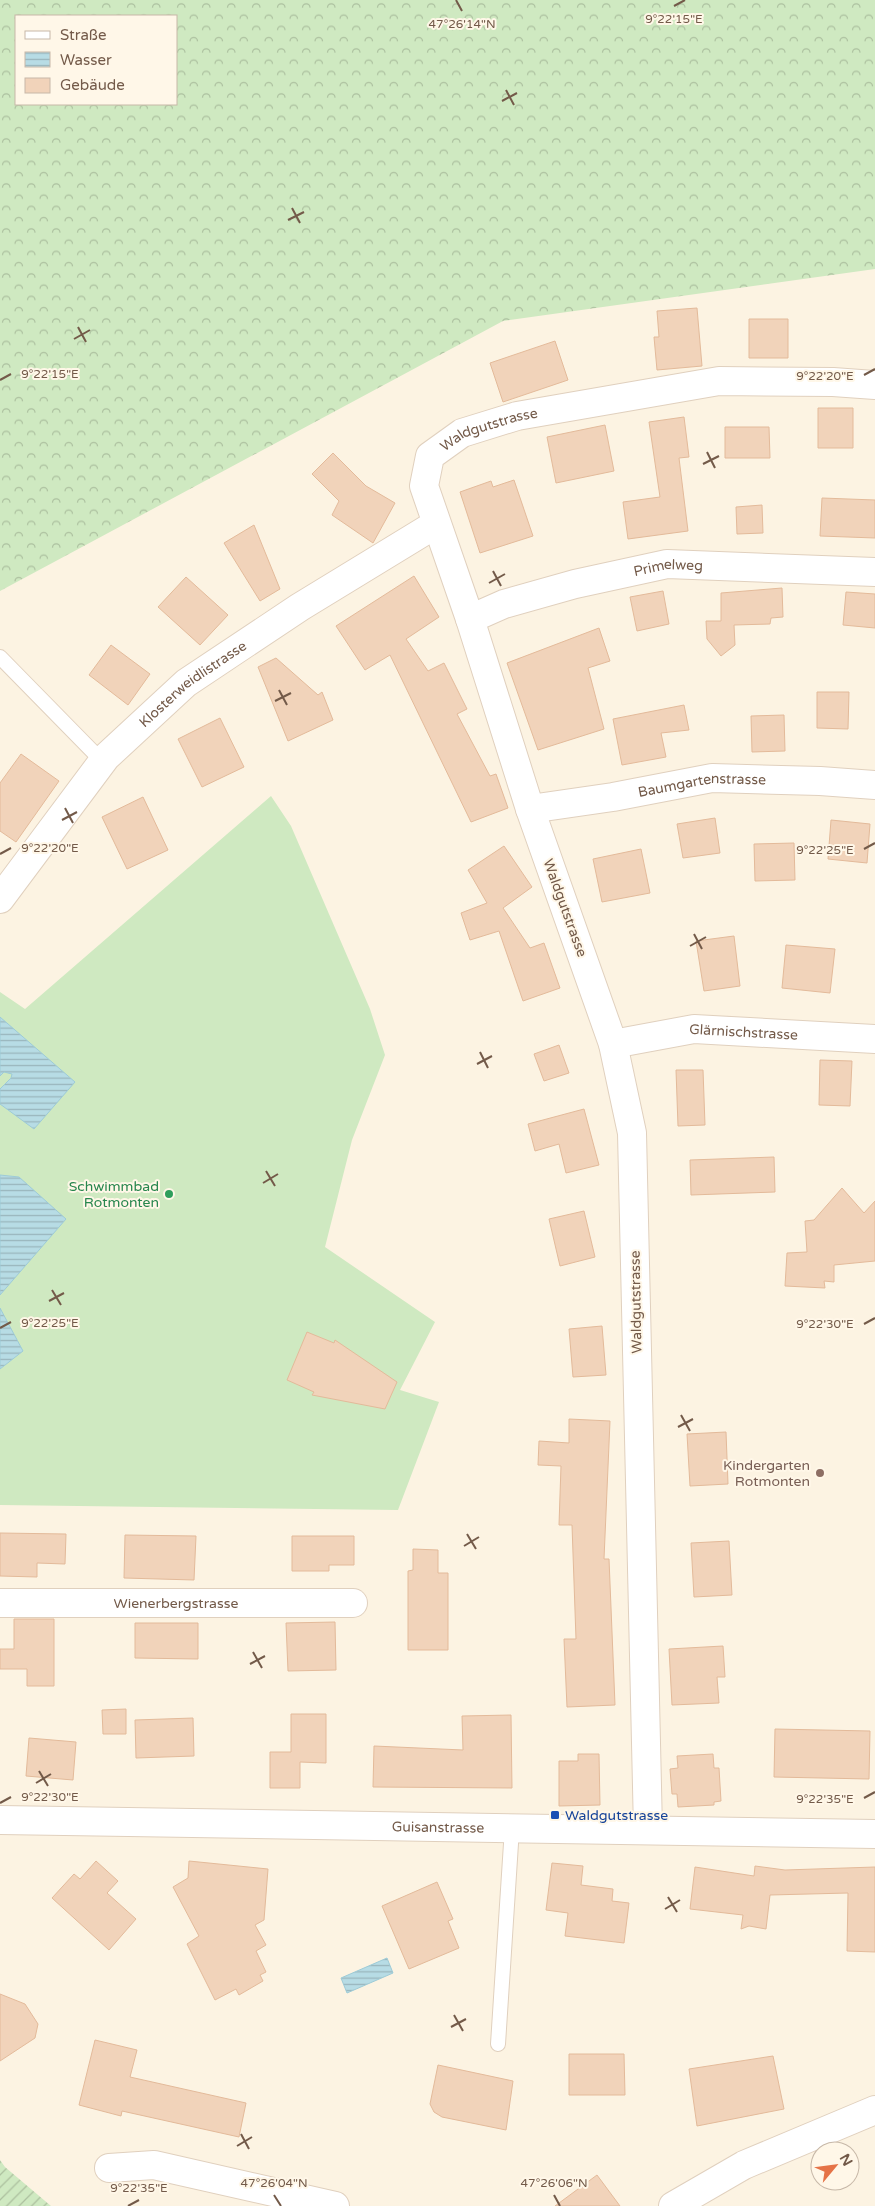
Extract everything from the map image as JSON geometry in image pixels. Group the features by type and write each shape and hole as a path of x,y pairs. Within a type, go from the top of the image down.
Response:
{"street":[{"name":"Waldgutstrasse","path":"648,1830 632,1133 613,1044 530,809 470,620 424,486 430,456 462,433 516,416 719,381 833,382 875,385"},
{"name":"Klosterweidlistrasse","path":"0,900 102,761 186,683 300,607 436,524"},
{"name":"Primelweg","path":"470,620 504,604 575,584 667,564 875,572"},
{"name":"Baumgartenstrasse","path":"530,809 613,797 712,778 820,781 875,785"},
{"name":"Glärnischstrasse","path":"613,1044 694,1029 875,1039"},
{"name":"Wienerbergstrasse","path":"0,1603 353,1603"},
{"name":"Guisanstrasse","path":"0,1820 875,1834"},
{"path":"672,2206 744,2165 875,2110"},
{"path":"109,2168 154,2165 335,2206"}],"lane":[{"path":"0,657 102,761"},
{"path":"498,2044 512,1828"}],"green space":[{"path":"0,0 875,0 875,269 503,321 0,591"},
{"name":"Schwimmbad Rotmonten","path":"271,796 291,826 370,1009 385,1055 352,1140 325,1247 435,1322 400,1390 439,1402 398,1510 0,1505 0,992 25,1009"},
{"path":"0,2160 5,2167 51,2206 0,2206"}],"water":[{"path":"0,1017 75,1082 34,1129 0,1104 0,1089 11,1078 12,1074 4,1072 0,1076"},
{"path":"0,1175 19,1177 66,1219 0,1295"},
{"path":"0,1308 23,1351 0,1369"},
{"path":"387,1958 393,1973 347,1993 341,1978"}],"building":[{"path":"697,308 702,366 657,370 654,337 659,337 657,311"},
{"path":"749,319 788,319 788,358 749,358"},
{"path":"555,341 568,380 503,402 490,363"},
{"path":"818,408 853,408 853,448 818,448"},
{"path":"684,417 689,457 679,458 688,531 628,539 623,502 660,497 649,422"},
{"path":"605,425 614,471 556,483 547,437"},
{"path":"725,427 769,427 770,458 725,458"},
{"path":"333,453 366,486 395,503 373,543 332,515 339,501 312,474"},
{"path":"514,480 533,536 480,553 460,492 491,481 493,487"},
{"path":"822,498 875,500 875,538 820,536"},
{"path":"762,505 763,533 737,534 736,507"},
{"path":"254,525 280,589 260,601 224,543"},
{"path":"414,576 439,617 406,639 428,671 444,663 467,709 457,714 490,776 496,774 508,808 471,822 390,655 365,670 336,626"},
{"path":"186,577 228,615 200,645 158,607"},
{"path":"782,588 783,617 771,618 770,624 734,625 735,645 721,656 707,639 706,621 721,621 721,593"},
{"path":"663,591 669,624 637,631 630,597"},
{"path":"846,592 875,594 875,628 843,625"},
{"path":"599,628 610,661 588,668 604,729 538,750 507,663"},
{"path":"111,645 150,674 128,705 89,675"},
{"path":"276,658 318,695 322,692 333,720 288,741 258,667"},
{"path":"817,692 849,692 848,729 817,728"},
{"path":"684,705 689,730 661,733 666,757 622,765 613,719"},
{"path":"784,715 785,751 752,752 751,716"},
{"path":"220,718 244,767 202,787 178,739"},
{"path":"21,754 59,781 16,842 0,831 0,783"},
{"path":"143,797 168,850 127,869 102,817"},
{"path":"715,818 720,853 683,858 677,824"},
{"path":"831,820 870,824 867,863 828,859"},
{"path":"794,843 795,880 755,881 754,844"},
{"path":"504,846 532,887 503,908 530,948 544,943 560,988 523,1001 499,931 470,940 461,913 487,903 468,870"},
{"path":"641,849 650,893 602,902 593,859"},
{"path":"734,936 740,986 704,991 696,941"},
{"path":"786,945 835,949 830,993 782,988"},
{"path":"559,1045 569,1073 544,1081 534,1054"},
{"path":"820,1060 852,1061 850,1106 819,1105"},
{"path":"676,1070 703,1070 705,1125 678,1126"},
{"path":"584,1109 599,1165 566,1173 559,1144 535,1151 528,1124"},
{"path":"774,1157 775,1192 691,1195 690,1160"},
{"path":"842,1188 864,1213 875,1201 875,1261 834,1265 834,1282 824,1281 825,1288 785,1286 787,1253 807,1252 805,1221 814,1220"},
{"path":"584,1211 595,1257 560,1266 549,1219"},
{"path":"602,1326 606,1375 573,1377 569,1329"},
{"path":"307,1332 334,1343 335,1340 397,1382 385,1409 312,1395 314,1392 287,1380"},
{"path":"569,1419 610,1421 604,1559 609,1559 615,1705 567,1707 564,1639 576,1639 572,1525 559,1525 561,1466 538,1465 539,1441 569,1443"},
{"path":"726,1432 728,1484 690,1486 687,1434"},
{"path":"0,1533 66,1534 65,1564 37,1563 37,1577 0,1576"},
{"path":"125,1535 196,1536 194,1580 124,1578"},
{"path":"292,1536 354,1536 354,1565 329,1565 329,1571 292,1571"},
{"path":"729,1541 732,1595 694,1597 691,1543"},
{"path":"413,1549 438,1550 438,1573 448,1573 448,1650 408,1650 408,1571 413,1570"},
{"path":"14,1619 54,1619 54,1686 27,1686 27,1669 0,1669 0,1649 14,1649"},
{"path":"335,1622 336,1670 288,1671 286,1623"},
{"path":"135,1623 198,1623 198,1659 135,1658"},
{"path":"723,1646 725,1677 717,1677 719,1703 672,1705 669,1649"},
{"path":"126,1709 126,1734 103,1734 102,1710"},
{"path":"291,1714 326,1714 326,1763 300,1762 300,1788 270,1788 270,1752 291,1752"},
{"path":"511,1715 512,1788 373,1787 374,1746 463,1750 462,1716"},
{"path":"193,1718 194,1756 136,1758 135,1720"},
{"path":"775,1729 870,1731 869,1779 774,1777"},
{"path":"29,1738 76,1742 73,1780 26,1776"},
{"path":"578,1754 599,1754 600,1805 559,1806 559,1761 578,1761"},
{"path":"713,1754 714,1768 719,1768 721,1801 714,1802 714,1805 678,1807 677,1794 672,1794 670,1769 678,1768 677,1756"},
{"path":"96,1861 118,1881 107,1893 136,1919 109,1950 52,1898 74,1874 80,1879"},
{"path":"189,1861 268,1869 264,1920 255,1925 266,1945 256,1951 266,1972 260,1975 263,1981 239,1995 236,1989 215,2000 187,1944 199,1936 173,1887 188,1878"},
{"path":"552,1863 583,1866 581,1885 613,1889 612,1901 629,1903 624,1943 565,1936 568,1913 546,1910"},
{"path":"755,1866 785,1870 875,1867 875,1952 847,1951 848,1893 770,1895 766,1929 749,1926 741,1929 743,1915 690,1909 695,1867 754,1876"},
{"path":"437,1882 453,1919 448,1921 459,1948 409,1969 382,1906"},
{"path":"0,1994 25,2004 38,2024 35,2038 0,2061"},
{"path":"95,2040 137,2050 130,2077 246,2103 239,2137 122,2111 121,2116 79,2105"},
{"path":"569,2054 624,2054 625,2095 569,2095"},
{"path":"773,2056 784,2109 697,2126 689,2069"},
{"path":"438,2065 513,2081 506,2130 442,2117 434,2112 430,2104"},
{"path":"597,2175 620,2206 555,2206"}],"place":[{"name":"Schwimmbad Rotmonten","path":"169,1194"},
{"name":"Kindergarten Rotmonten","path":"820,1473"},
{"name":"Waldgutstrasse","path":"555,1815"}]}
